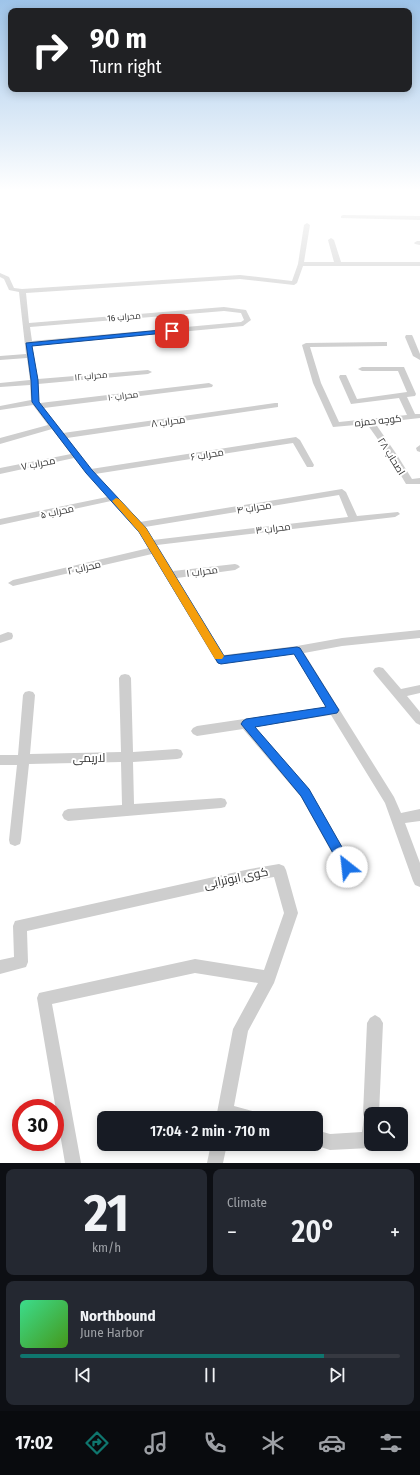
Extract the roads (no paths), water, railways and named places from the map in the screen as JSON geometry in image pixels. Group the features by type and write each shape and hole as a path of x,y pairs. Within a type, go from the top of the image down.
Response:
{"street":[{"path":"0,275 7,278 11,289 22,291 240,277 294,283 301,264 304,244"},
{"path":"332,244 338,264"},
{"path":"301,264 420,264"},
{"path":"22,291 37,404 89,472 138,525 153,547 221,660 297,650 342,642 420,634"},
{"name":"محراب 16","path":"26,325 233,326 244,324 248,320 244,311 224,309 141,325"},
{"path":"28,344 141,325"},
{"path":"409,337 420,358"},
{"name":"کوچه حمزه","path":"384,344 306,345 317,383 336,425 416,417"},
{"path":"0,358 30,356"},
{"path":"343,377 354,402 412,394 401,369 362,369"},
{"name":"محراب ۱۲","path":"0,385 148,372"},
{"name":"محراب ۱۰","path":"0,408 208,385"},
{"path":"402,396 416,417"},
{"name":"محراب ۸","path":"62,436 275,405"},
{"name":"اصحاب ۲۸","path":"369,421 393,455 408,482 420,481"},
{"path":"0,441 54,426"},
{"name":"محراب ۶","path":"89,472 296,440 310,465"},
{"name":"محراب ۷","path":"0,471 77,455"},
{"name":"محراب ۴","path":"138,525 342,492 354,519"},
{"name":"محراب ۵","path":"0,522 114,498"},
{"name":"محراب ۳","path":"153,547 395,514"},
{"name":"محراب ۲","path":"12,583 153,547"},
{"name":"محراب ۱","path":"170,575 235,567"},
{"path":"297,650 390,801 420,881"},
{"path":"379,671 420,720"},
{"path":"125,678 128,757 128,810"},
{"path":"398,694 420,690"},
{"path":"15,840 29,695"},
{"path":"197,731 334,710"},
{"path":"246,724 305,793 347,867"},
{"name":"لاریمی","path":"0,760 128,757 177,754"},
{"path":"68,815 221,803"},
{"path":"397,819 420,815"},
{"name":"کوی ابوترابی","path":"0,967 21,962 20,926 278,870 291,913 269,978 241,1029 225,1111"},
{"path":"73,1163 44,998 195,966 269,978"},
{"path":"371,1107 375,1023"},
{"path":"323,1140 330,1142 364,1140"},
{"path":"215,1163 218,1151"}]}
